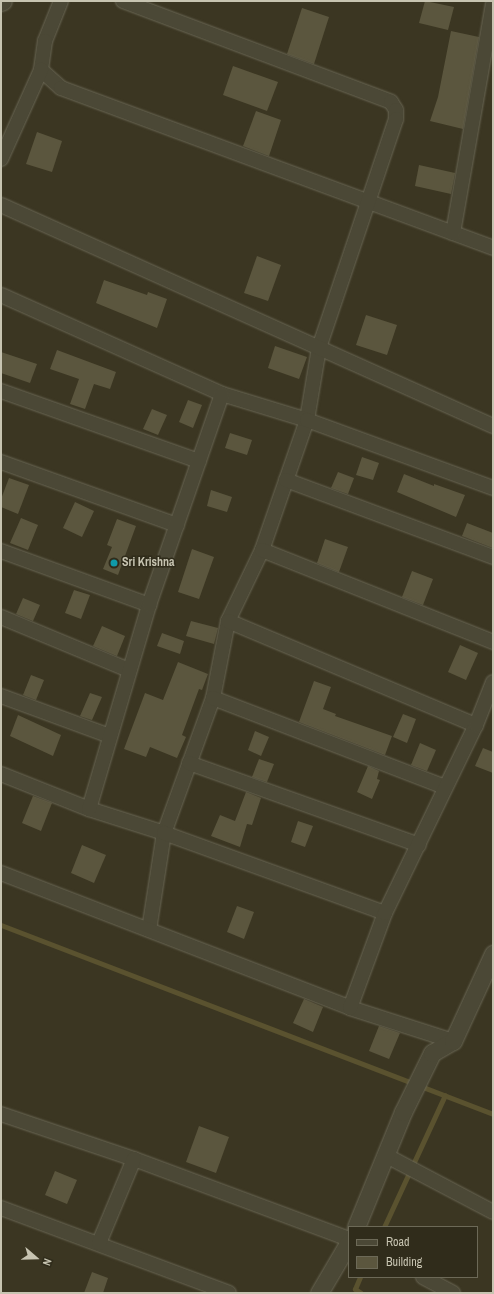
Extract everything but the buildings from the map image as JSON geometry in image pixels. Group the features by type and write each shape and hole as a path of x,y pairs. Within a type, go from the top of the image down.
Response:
{"street":[{"path":"1,159 41,70 45,41 62,1"},
{"path":"123,1 394,105 396,119 319,348 307,420 262,550 228,621 213,698 164,832 149,930"},
{"path":"454,233 489,3"},
{"path":"41,70 61,88 493,248"},
{"path":"1,205 493,426"},
{"path":"1,296 222,394 307,420 493,488"},
{"path":"1,391 199,461"},
{"path":"89,809 149,605 222,394"},
{"path":"1,462 177,526"},
{"path":"286,480 493,557"},
{"path":"262,550 493,642"},
{"path":"1,551 149,605"},
{"path":"1,617 129,670"},
{"path":"228,621 476,725"},
{"path":"350,1008 385,913 476,725 493,682"},
{"path":"1,696 110,736"},
{"path":"213,698 445,787"},
{"path":"189,763 419,845"},
{"path":"1,774 89,809 164,832 385,913"},
{"path":"1,873 350,1008 453,1041"},
{"path":"356,1226 403,1112 432,1053 453,1041 493,954"},
{"path":"1,1114 134,1159 348,1239"},
{"path":"385,1155 493,1212"},
{"path":"98,1243 134,1159"},
{"path":"1,1208 229,1293"},
{"path":"319,1293 348,1244"},
{"path":"425,1278 453,1293"}],"waterway":[{"path":"1,925 493,1114"},
{"path":"384,1226 445,1095"},
{"path":"360,1278 355,1289 361,1293"}],"place":[{"name":"Sri Krishna","path":"114,563"}]}
